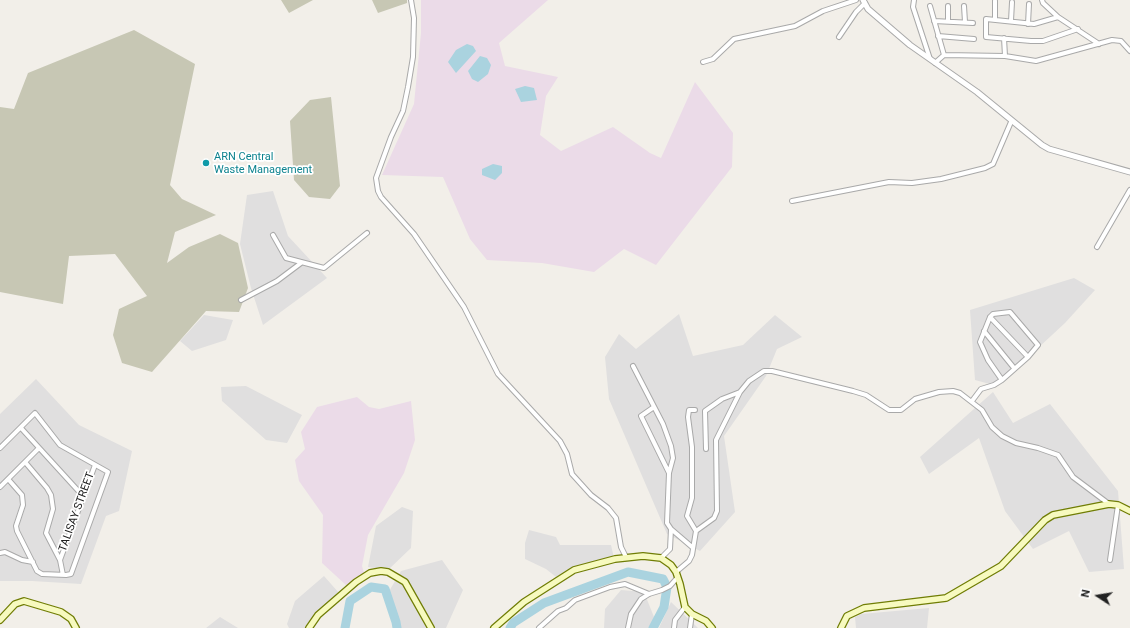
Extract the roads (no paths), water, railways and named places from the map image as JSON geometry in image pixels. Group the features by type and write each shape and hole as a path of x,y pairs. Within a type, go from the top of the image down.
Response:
{"main road":[{"path":"842,628 847,616 864,608 946,598 1001,566 1048,517 1060,512 1110,504 1118,505 1130,511"},
{"path":"494,628 529,599 574,570 626,557 643,556 661,558 671,565 677,574 685,607 692,614 706,622 712,628"},
{"path":"309,628 318,615 356,582 370,573 381,571 394,575 405,582 431,628"},
{"path":"0,620 15,604 24,601 61,612 71,619 76,628"}],"street":[{"path":"411,0 414,18 413,57 408,87 403,111 391,137 376,178 378,191 381,197 414,234 464,307 498,374 560,441 567,454 572,474 591,495 608,508 616,518 621,547 626,557"},
{"path":"703,62 713,60 734,39 795,26 823,11 856,0"},
{"path":"914,0 913,7 932,62"},
{"path":"1042,0 1043,3 1058,17 1099,44"},
{"path":"839,37 864,1 868,9 910,45 932,62 977,92 1011,122 1049,149 1130,172"},
{"path":"995,1 995,20"},
{"path":"1011,21 1012,2"},
{"path":"1028,24 1029,4"},
{"path":"930,6 944,55"},
{"path":"948,6 948,21"},
{"path":"964,6 965,22"},
{"path":"1058,17 1034,24 986,19 986,37 1031,42 1043,41 1078,29"},
{"path":"934,20 973,23"},
{"path":"938,36 974,38"},
{"path":"1004,38 1004,56"},
{"path":"932,62 944,55 1004,56 1036,61 1117,40 1125,44 1130,51"},
{"path":"792,201 889,182 912,183 940,179 985,168 992,164 1011,122"},
{"path":"1097,247 1130,190"},
{"path":"273,236 286,258 324,268 367,233"},
{"path":"240,300 277,281 301,263"},
{"path":"972,402 981,389 994,385 1002,380 1028,357 1038,345 1010,312 993,314 990,317 980,342 988,360 1002,380"},
{"path":"990,317 1028,357"},
{"path":"984,331 1014,368"},
{"path":"632,366 654,407 671,446 674,458 669,473 667,523 671,530 692,547"},
{"path":"628,628 637,603 649,594 670,586 677,574 692,555 692,547 696,531 714,518 717,511 716,440 740,392 749,381 764,371 772,371 853,391 866,396 890,410 901,410 915,399 946,391 960,393 982,410 992,427 1002,436 1016,443 1038,448 1058,455 1073,477 1110,504"},
{"path":"706,449 705,411 722,399 740,392"},
{"path":"654,407 642,414 642,418 669,473"},
{"path":"695,410 689,410 688,417 692,446 692,498 688,516 696,531"},
{"path":"0,448 35,414 60,445 108,472 73,571 70,575 40,573 33,562 16,526 22,511 22,495 8,479"},
{"path":"21,428 83,496"},
{"path":"0,487 39,448"},
{"path":"25,462 52,496 53,509 46,533 60,560 63,575"},
{"name":"TALISAY STREET","path":"60,560 95,465"},
{"path":"1110,560 1118,505"},
{"path":"661,558 670,549 671,530"},
{"path":"0,553 5,552 22,560 33,562"},
{"path":"539,628 558,611 566,608 574,600 610,588 625,584 649,594"},
{"path":"674,628 675,620 685,607"},
{"path":"690,628 692,614"}],"water":[{"path":"467,44 473,46 476,51 456,73 448,62 456,50"},
{"path":"480,56 487,58 491,65 488,74 478,82 472,79 468,71"},
{"path":"525,86 534,88 537,100 521,102 515,89"},
{"path":"493,164 502,166 502,173 495,180 482,175 482,169"}],"waterway":[{"path":"510,628 513,623 544,603 628,572 663,579 667,587 664,607 653,628"},
{"path":"345,628 350,601 371,587 385,589 397,628"}],"place":[{"name":"ARN Central Waste Management","path":"206,163"}]}
